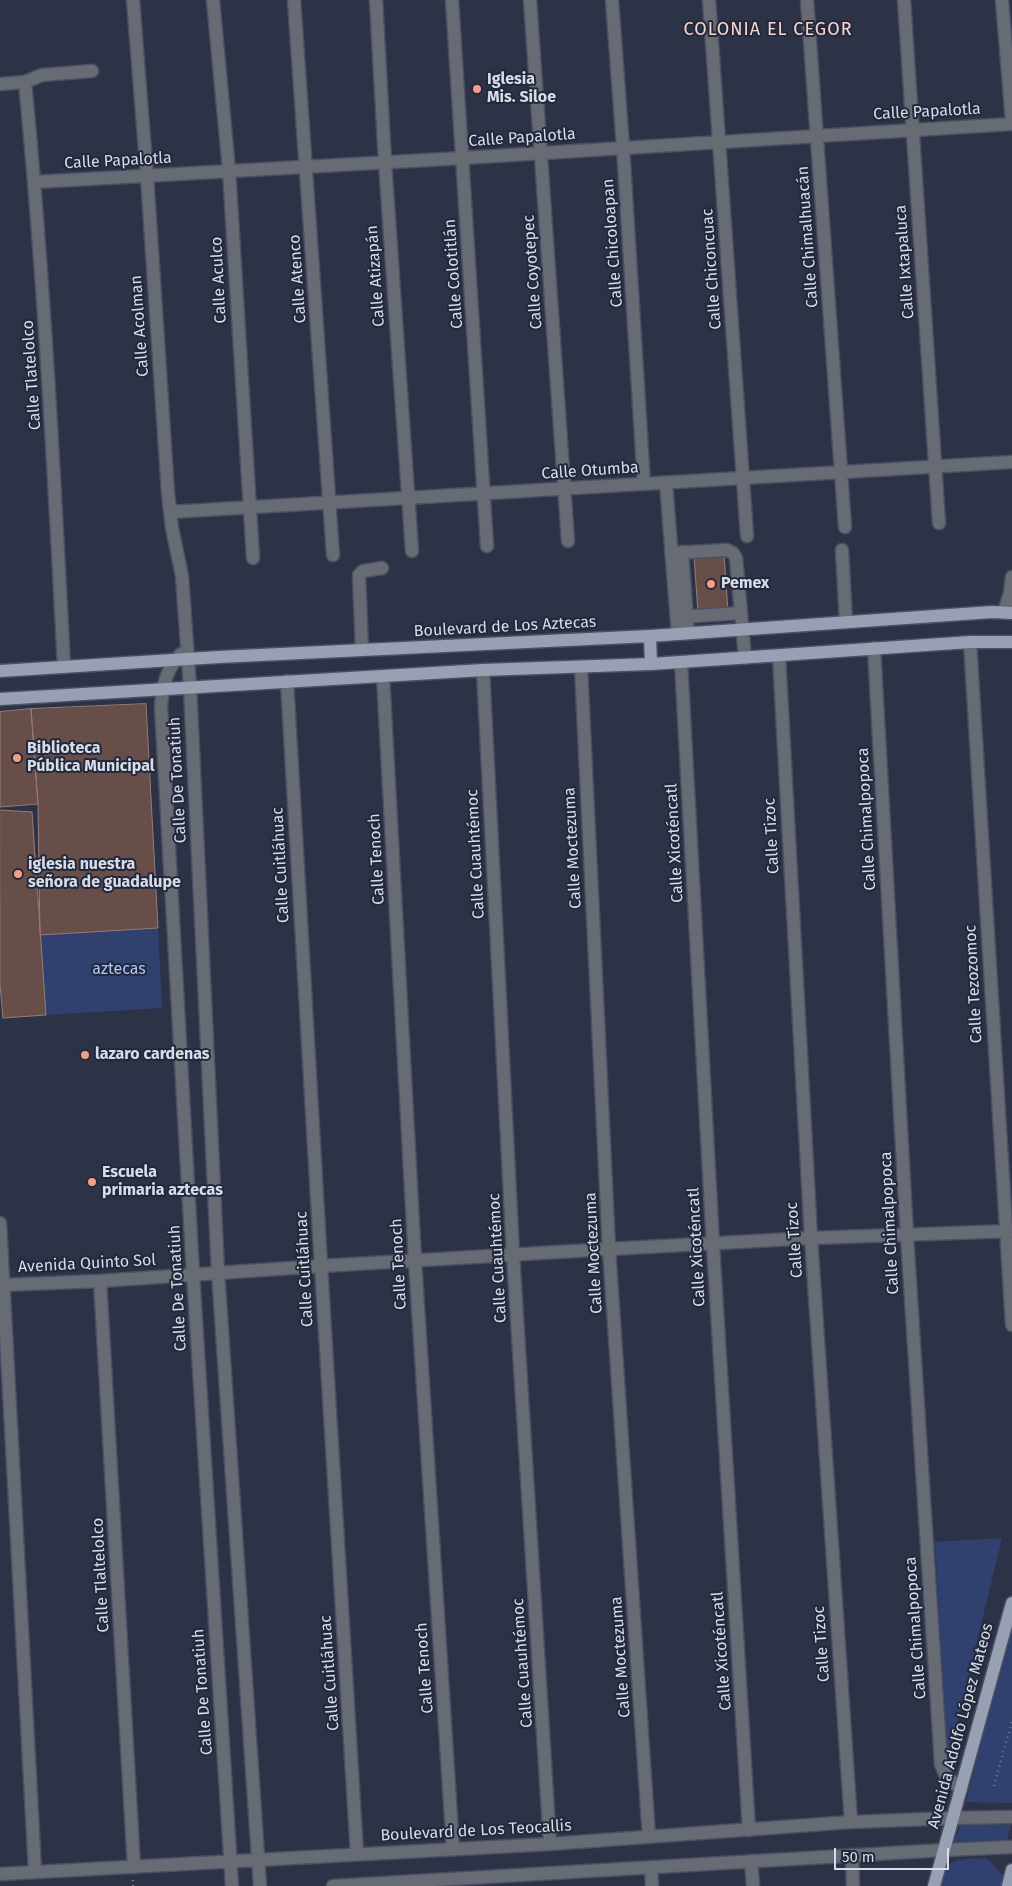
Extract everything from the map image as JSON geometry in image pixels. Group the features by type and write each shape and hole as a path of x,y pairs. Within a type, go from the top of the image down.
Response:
{"main road":[{"name":"Boulevard de Los Aztecas","path":"0,671 183,656 362,650 650,636 1008,612"},
{"path":"650,636 652,664"},
{"path":"0,699 483,670 652,664 970,642 1012,642"},
{"name":"Avenida Adolfo López Mateos","path":"934,1886 1012,1603"},
{"path":"1008,1886 1012,1870"}],"street":[{"name":"Calle Acolman","path":"133,0 170,512 182,576 183,656"},
{"name":"Calle Aculco","path":"213,0 229,170 253,558"},
{"name":"Calle Atenco","path":"294,0 333,555"},
{"name":"Calle Atizapán","path":"376,0 385,162 412,551"},
{"name":"Calle Colotitlán","path":"452,0 487,546"},
{"name":"Calle Coyotepec","path":"530,0 568,541"},
{"name":"Calle Chicoloapan","path":"612,0 644,484"},
{"name":"Calle Chiconcuac","path":"709,0 747,536"},
{"name":"Calle Chimalhuacán","path":"807,0 845,527"},
{"name":"Calle Ixtapaluca","path":"904,0 939,523"},
{"path":"1002,0 1012,123"},
{"path":"0,84 25,82 42,75 92,71"},
{"name":"Calle Tlatelolco","path":"25,82 35,182 52,429 64,667"},
{"name":"Calle Papalotla","path":"35,182 463,158 1012,123"},
{"name":"Calle Otumba","path":"170,512 1012,462"},
{"path":"666,483 677,552 683,633"},
{"path":"677,552 727,550 733,553 736,558 745,658"},
{"path":"842,550 846,622"},
{"path":"362,650 359,576 363,571 382,568"},
{"path":"1008,612 1012,577"},
{"path":"681,617 742,613"},
{"name":"Calle Tezozomoc","path":"970,642 1008,1231 1012,1325"},
{"name":"Calle Chimalpopoca","path":"874,648 907,1236 941,1764 946,1776 961,1789"},
{"name":"Calle De Tonatiuh","path":"183,656 190,687 218,1272 260,1886"},
{"name":"Calle De Tonatiuh","path":"183,656 165,677 162,688 161,716 193,1274 232,1886"},
{"name":"Calle Tizoc","path":"779,656 811,1238 851,1822"},
{"name":"Calle Xicoténcatl","path":"681,662 713,1245 749,1830"},
{"name":"Calle Moctezuma","path":"580,666 609,1249 649,1837"},
{"name":"Calle Cuauhtémoc","path":"483,670 513,1254 550,1844"},
{"name":"Calle Tenoch","path":"383,676 415,1261 453,1849"},
{"name":"Calle Cuitláhuac","path":"287,681 320,1266 357,1854"},
{"path":"0,1223 35,1871"},
{"name":"Avenida Quinto Sol","path":"4,1285 100,1281 513,1254 713,1245 811,1238 1008,1231"},
{"name":"Calle Tlaltelolco","path":"100,1281 134,1868"},
{"path":"953,1818 1012,1817"},
{"name":"Boulevard de Los Teocallis","path":"0,1874 550,1844 851,1822 953,1818"},
{"path":"333,1886 457,1882 555,1873 1012,1847"},
{"path":"852,1856 854,1886"},
{"path":"751,1861 753,1886"},
{"path":"651,1867 652,1886"},
{"path":"555,1873 556,1886"}],"path":[{"path":"994,1786 1012,1721"}],"green space":[{"name":"aztecas","path":"158,928 162,1008 46,1015 40,935"},
{"path":"1002,1538 948,1762 935,1542"},
{"path":"1012,1620 1012,1803 966,1802"},
{"path":"961,1824 1011,1825 1007,1840 954,1842"},
{"path":"986,1858 1006,1878 1004,1886 935,1886 938,1877 948,1865 961,1860"}],"building":[{"name":"Pemex","path":"724,554 728,611 698,613 694,556"},
{"path":"146,704 158,928 40,935 38,804 31,709"},
{"name":"Biblioteca Pública Municipal","path":"31,709 38,804 0,807 0,712"},
{"name":"iglesia nuestra señora de guadalupe","path":"0,810 32,812 46,1015 3,1018 0,985"}],"place":[{"name":"Iglesia Mis. Siloe","path":"477,89"},
{"name":"Pemex","path":"711,584"},
{"name":"Biblioteca Pública Municipal","path":"17,758"},
{"name":"iglesia nuestra señora de guadalupe","path":"18,874"},
{"name":"lazaro cardenas","path":"85,1055"},
{"name":"Escuela primaria aztecas","path":"92,1182"}],"district":[{"name":"COLONIA EL CEGOR","path":"768,30"}]}
